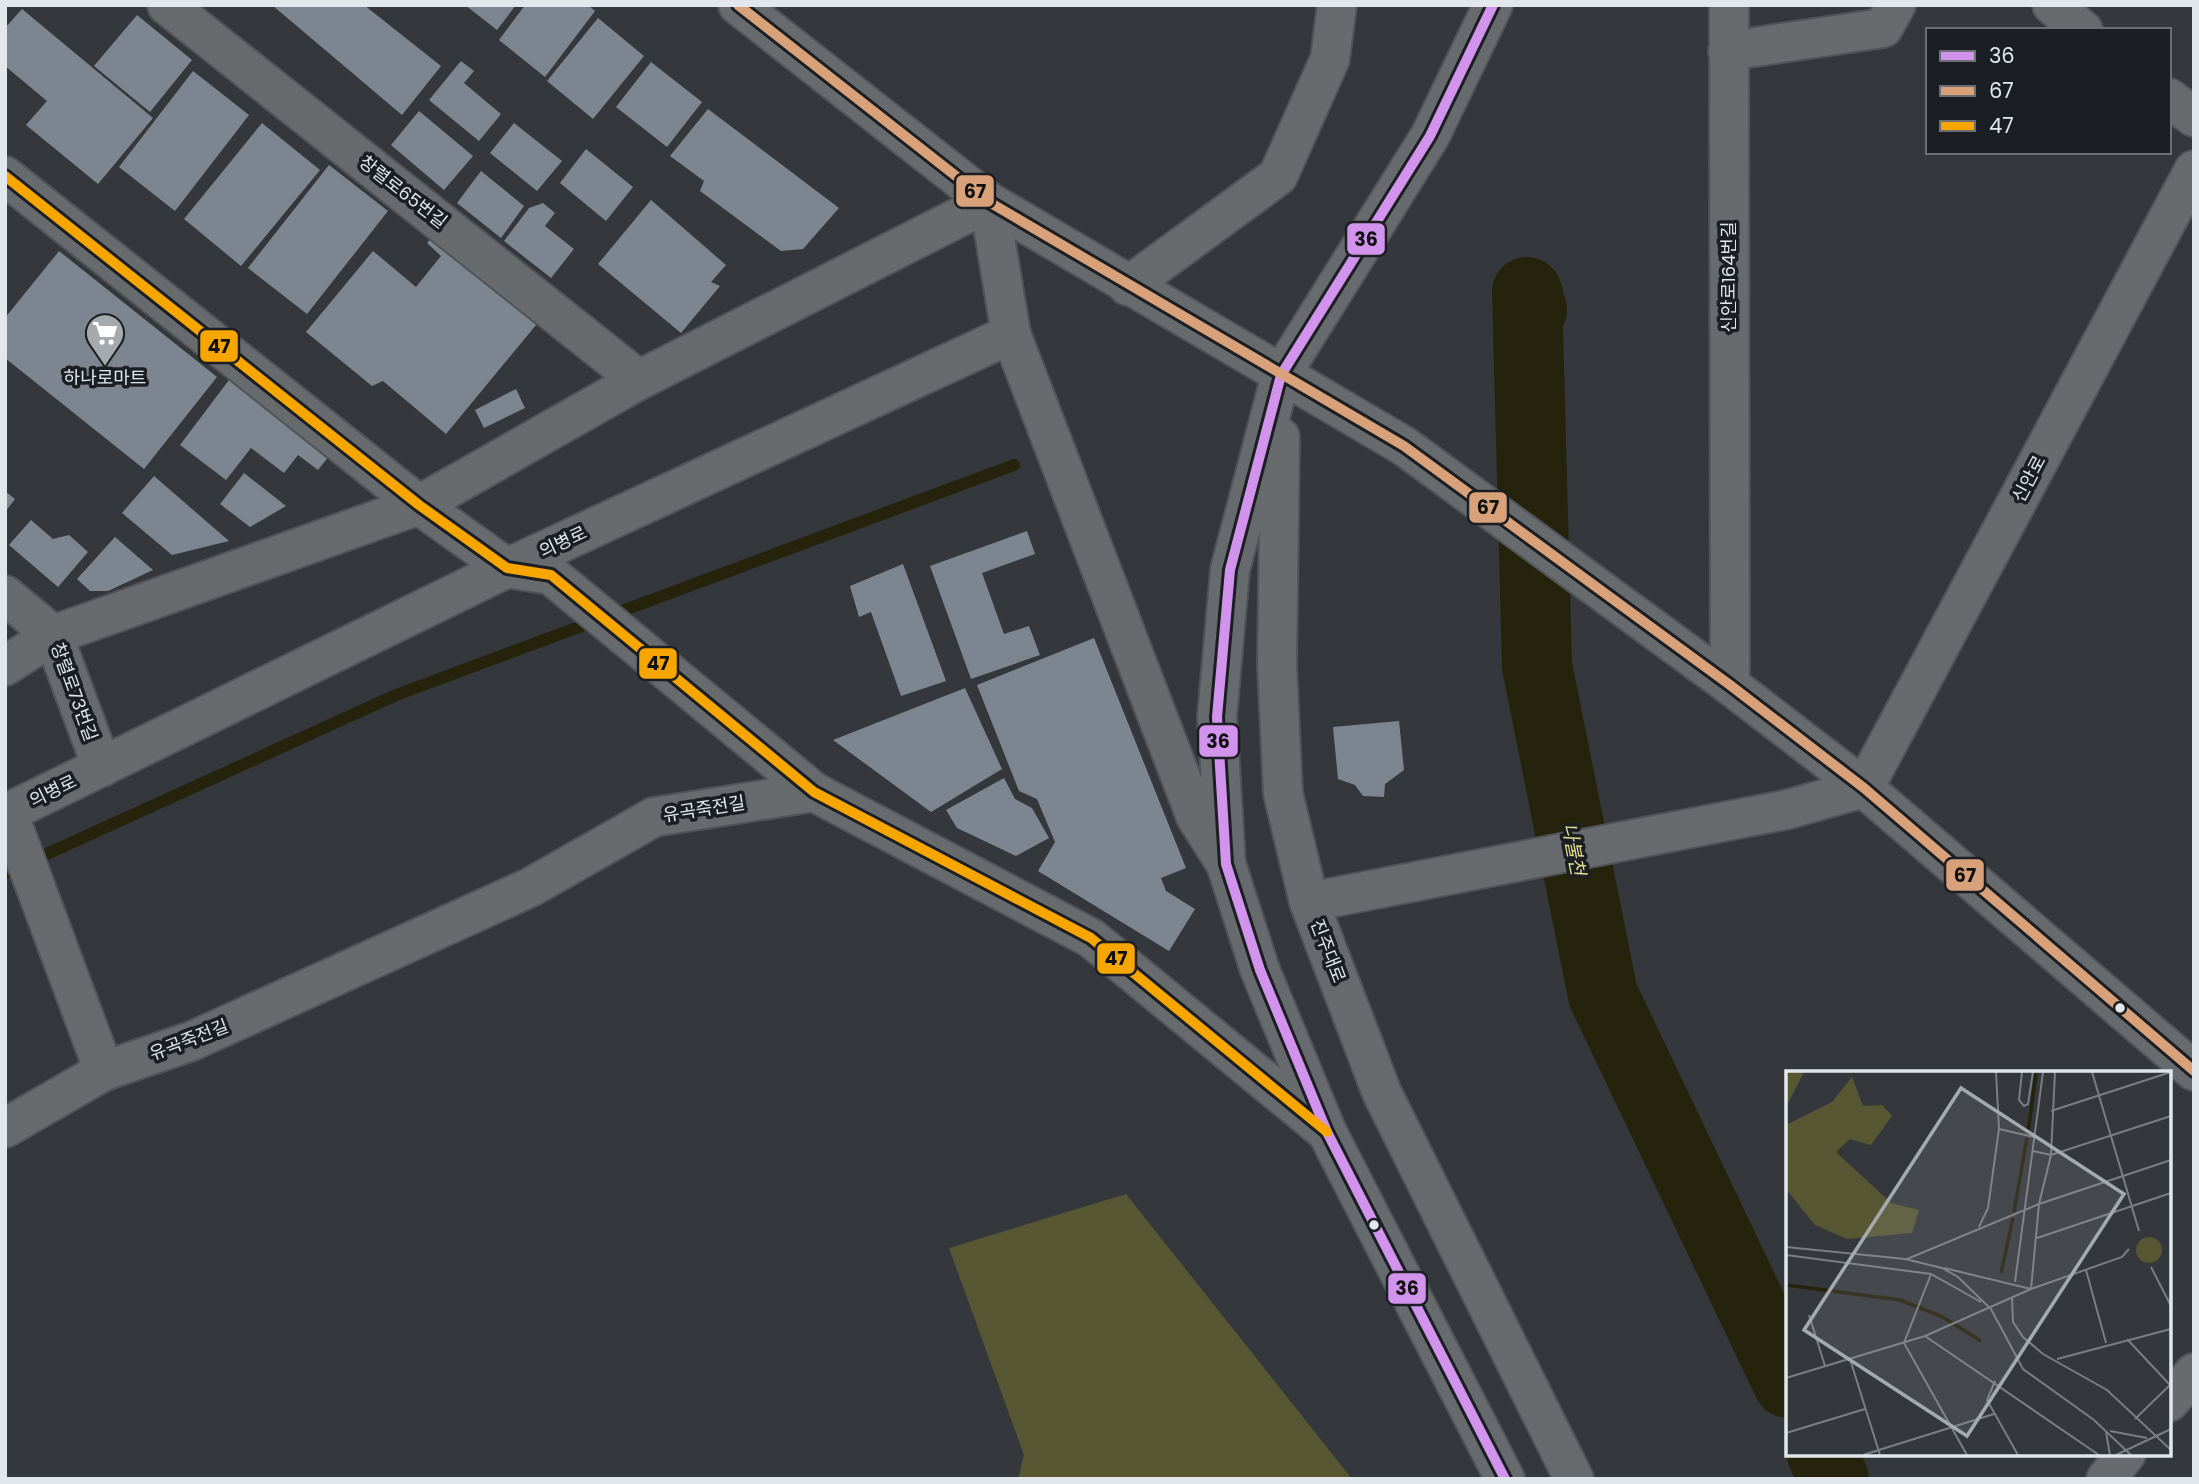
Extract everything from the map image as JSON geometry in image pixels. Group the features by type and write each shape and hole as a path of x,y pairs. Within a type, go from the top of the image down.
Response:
{"street":[{"name":"창렬로65번길","path":"167,5 639,380"},
{"path":"738,5 989,202 1404,446 1730,685 1864,788 2192,1067"},
{"path":"1128,286 1278,177 1330,59 1337,5"},
{"path":"1493,5 1430,136 1281,375 1230,570 1217,717 1226,864 1260,970 1326,1132 1505,1479"},
{"name":"신안로164번길","path":"1729,5 1730,685"},
{"path":"1728,51 1883,29 1896,5"},
{"path":"2052,5 2081,28"},
{"path":"2171,100 2194,117"},
{"name":"신안로","path":"1864,788 2194,170"},
{"path":"5,176 419,505 506,568 551,575 814,792 1091,938 1326,1132"},
{"path":"5,666 53,635 419,505 639,380 989,202"},
{"path":"989,202 1011,334 1196,817 1226,864"},
{"name":"의병로","path":"8,818 102,767 506,568 1011,334"},
{"name":"진주대로","path":"1281,375 1277,666 1282,780 1309,902 1382,1093 1452,1240 1574,1479"},
{"name":"창렬로73번길","path":"5,595 53,635 102,767"},
{"path":"1309,902 1785,810 1864,788"},
{"name":"유곡죽전길","path":"5,1129 104,1071 192,1041 531,887 654,817 814,792"},
{"path":"8,818 104,1071"},
{"path":"2171,1400 2194,1373"},
{"path":"2106,1479 2124,1456"}],"shaded area":[{"path":"1126,1194 1352,1479 1018,1479 1024,1455 949,1248"}],"building":[{"path":"272,5 364,5 441,66 402,115"},
{"path":"465,5 516,5 497,30"},
{"path":"525,5 588,5 595,11 545,77 499,40"},
{"path":"22,9 153,118 98,184 26,125 47,101 5,66 5,28"},
{"path":"137,15 192,60 150,112 94,66"},
{"path":"598,18 644,56 593,119 547,81"},
{"path":"461,61 474,71 464,83 501,114 479,141 429,100"},
{"path":"651,62 702,102 667,147 616,107"},
{"path":"193,71 249,115 175,211 119,167"},
{"path":"708,109 839,208 803,249 781,251 700,191 704,181 670,156"},
{"path":"419,111 473,156 444,190 391,145"},
{"path":"262,123 320,170 241,266 184,219"},
{"path":"514,123 562,161 537,191 490,153"},
{"path":"586,149 633,187 606,221 560,183"},
{"path":"329,165 388,211 307,314 248,268"},
{"path":"481,171 524,206 501,238 457,203"},
{"path":"651,200 726,265 711,282 720,286 681,333 598,264"},
{"path":"543,203 555,213 545,226 574,249 551,278 504,241 529,208"},
{"path":"437,231 541,319 446,434 383,381 372,386 306,332 373,251 416,287 441,256 427,243"},
{"path":"59,251 217,377 144,469 5,358 5,318"},
{"path":"238,368 337,446 318,470 298,455 284,473 251,448 226,480 180,445"},
{"path":"516,389 525,408 484,428 475,410"},
{"path":"244,473 286,506 250,527 220,504"},
{"path":"154,476 229,541 172,555 122,513"},
{"path":"5,491 15,499 5,512"},
{"path":"31,520 53,539 69,535 88,552 58,587 9,545"},
{"path":"1027,531 1035,554 982,573 1004,634 1029,626 1040,655 971,679 930,566"},
{"path":"115,537 153,570 108,591 90,591 77,579"},
{"path":"903,564 946,681 901,696 871,612 859,617 850,586"},
{"path":"1094,638 1186,868 1161,878 1166,891 1195,909 1169,951 1038,871 1055,842 1037,799 1019,791 977,685"},
{"path":"965,688 1002,769 931,812 833,740"},
{"path":"1399,721 1404,770 1385,784 1384,797 1363,796 1355,785 1338,779 1333,727"},
{"path":"1004,778 1015,799 1032,808 1049,838 1016,856 957,828 946,810"}],"waterway":[{"name":"나불천","path":"1532,310 1527,292 1537,666 1603,995 1786,1379"},
{"path":"5,873 396,695 1014,465"},
{"name":"나불천","path":"1823,1456 1834,1479"}],"transit line":[{"name":"67","path":"738,5 989,202 1404,446 1730,685 1864,788 2194,1071"},
{"name":"36","path":"1493,5 1430,136 1281,375 1230,570 1217,717 1226,864 1260,970 1327,1132 1505,1479"},
{"name":"47","path":"5,176 419,505 507,568 551,575 814,792 1091,938 1327,1132"}],"place":[{"name":"하나로마트","path":"105,367"}]}
